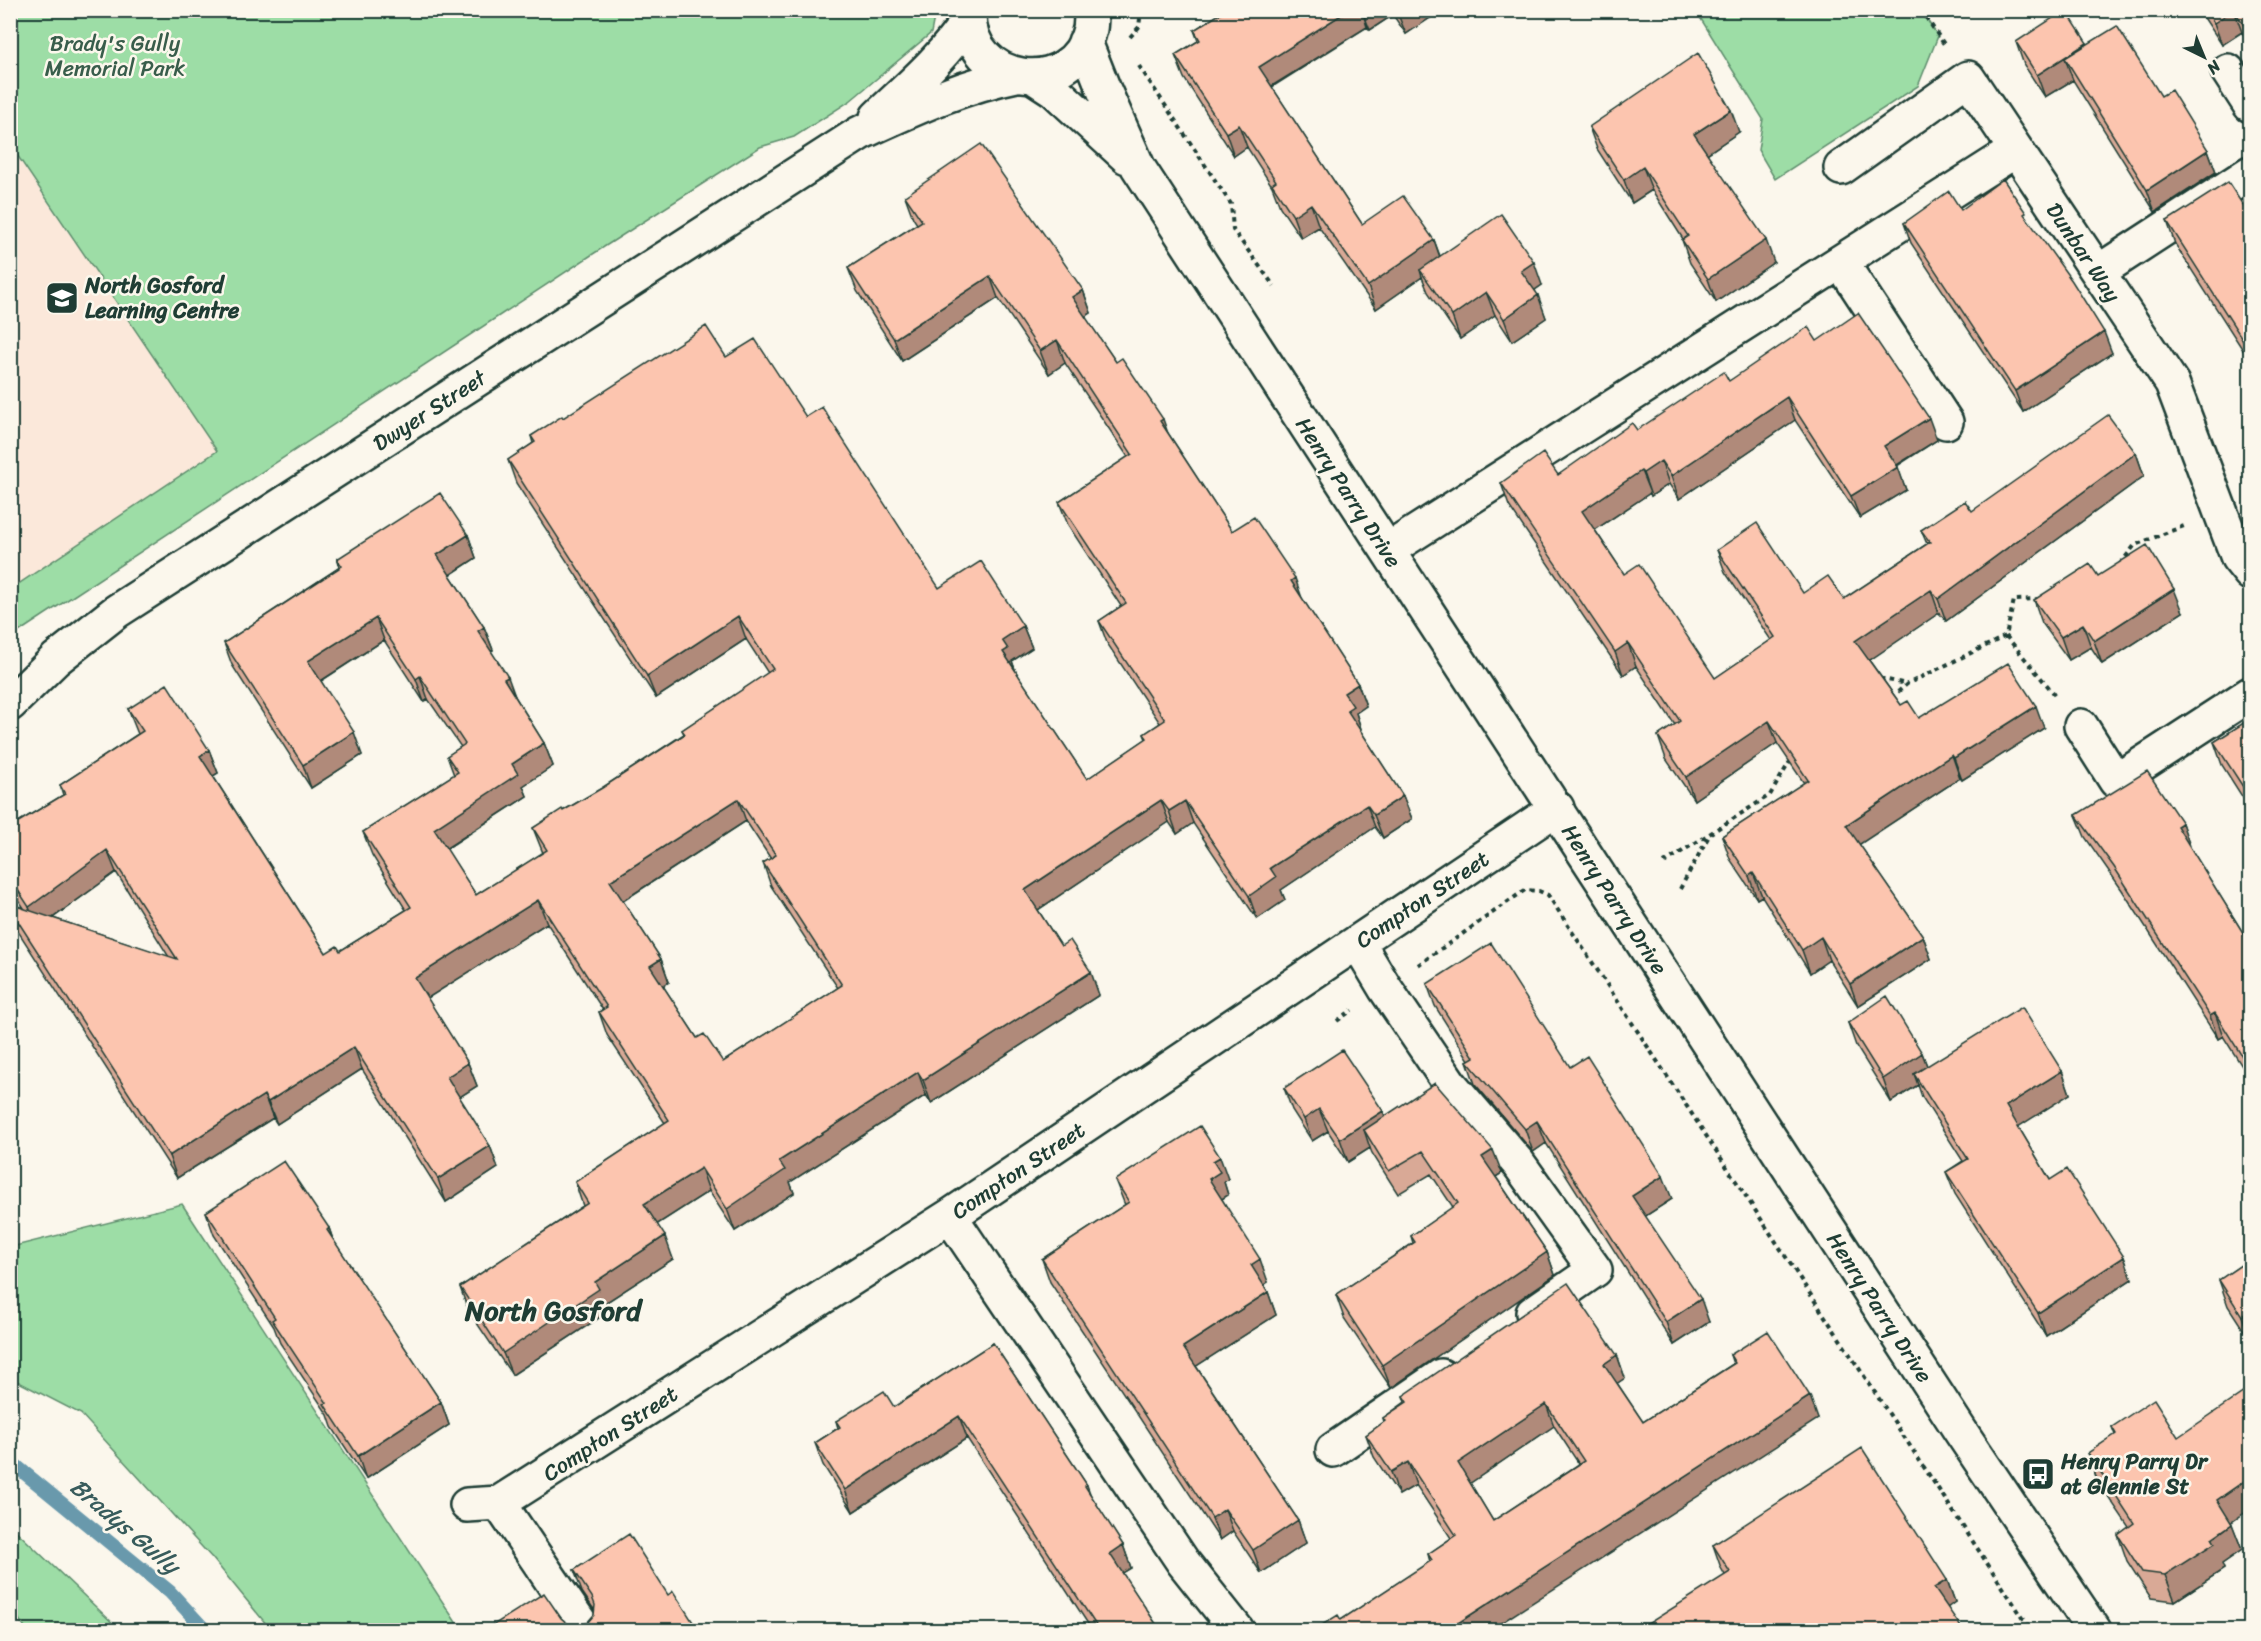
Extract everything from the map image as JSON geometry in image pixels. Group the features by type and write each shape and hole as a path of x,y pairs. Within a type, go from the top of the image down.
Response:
{"street":[{"name":"Henry Parry Drive","path":"969,15 972,35 978,48 988,60 1001,69 1025,76 1054,90 1138,167"},
{"name":"Dwyer Street","path":"860,133 954,42 969,15"},
{"name":"Henry Parry Drive","path":"1092,23 1104,90 1138,167 1557,808 1954,1422 2094,1630"},
{"name":"Dwyer Street","path":"10,704 56,659 117,611 860,133 955,91 985,81 1050,74 1064,66 1076,55 1092,23"},
{"path":"2228,71 2250,105"},
{"name":"Dunbar Way","path":"1841,168 1968,78 2172,383 2238,558 2250,573"},
{"path":"1388,550 2016,150"},
{"path":"2098,272 2250,173"},
{"path":"1841,262 1946,422"},
{"path":"2081,726 2116,781 2250,694"},
{"name":"Compton Street","path":"467,1505 499,1503 950,1216 1557,808"},
{"path":"1358,943 1384,988 1450,1084 1519,1164 1595,1270 1508,1330"},
{"path":"950,1216 1183,1562 1237,1630"},
{"path":"1333,1450 1469,1357"},
{"path":"499,1503 585,1630"}],"path":[{"path":"1128,45 1130,37 1138,27 1141,10"},
{"path":"1921,10 1938,36"},
{"path":"1134,56 1231,204 1233,230 1274,286"},
{"path":"2112,573 2135,545 2220,511"},
{"path":"2006,636 2014,600 2044,599"},
{"path":"1890,699 1907,684 2006,636"},
{"path":"2006,636 2081,726"},
{"path":"1879,689 1883,679 1907,684"},
{"path":"1664,863 1770,795 1789,763 1799,758"},
{"path":"1680,889 1711,834"},
{"path":"1336,1021 1525,890 1539,891 1548,896 2031,1630"}],"shaded area":[{"name":"North Gosford Learning Centre","path":"10,146 217,451 11,589 10,589"}],"green space":[{"name":"Brady's Gully Memorial Park","path":"11,10 934,10 935,12 931,33 850,101 794,137 760,147 593,254 11,637 11,589 217,451 11,146"},
{"path":"1696,11 1921,11 1938,36 1918,86 1775,179 1758,150 1763,119"},
{"path":"182,1204 461,1630 271,1630 213,1559 81,1414 11,1378 11,1247"},
{"path":"10,1527 120,1630 26,1630 11,1607"}],"building":[{"path":"1226,10 1349,10 1259,67 1362,224 1403,196 1434,240 1368,286 1311,204 1293,216 1272,184 1276,181 1239,125 1226,133 1175,55 1200,40 1194,30"},
{"path":"2065,10 2087,43 2037,75 2016,42"},
{"path":"2206,10 2233,10 2214,23"},
{"path":"2234,10 2250,10 2250,35"},
{"path":"2117,26 2161,96 2171,90 2208,150 2147,190 2065,58"},
{"path":"1698,53 1731,110 1694,134 1766,240 1708,279 1682,240 1688,236 1643,167 1624,180 1589,127"},
{"path":"981,144 1083,290 1072,297 1116,362 1122,358 1163,419 1160,421 1232,531 1254,517 1295,578 1291,581 1358,684 1344,693 1353,706 1347,710 1403,796 1374,815 1367,805 1270,868 1276,877 1249,896 1185,801 1169,811 1161,800 1025,890 1061,946 1070,940 1091,972 923,1080 918,1072 779,1161 785,1170 727,1209 701,1168 644,1204 665,1236 595,1282 599,1289 503,1353 460,1287 588,1203 575,1182 669,1120 599,1012 607,1007 538,900 415,978 468,1063 447,1077 490,1146 438,1179 354,1047 268,1102 264,1095 169,1156 10,909 10,904 177,959 107,850 29,907 10,878 10,839 15,836 10,827 65,794 60,785 143,731 128,709 167,684 209,750 200,756 326,953 337,946 340,951 411,907 363,832 458,772 447,756 465,744 420,676 416,679 376,618 308,661 354,732 303,765 224,643 342,566 337,559 440,493 468,535 437,555 484,627 478,631 508,677 504,679 544,743 512,764 518,774 434,829 476,895 547,850 533,828 562,809 563,811 602,788 685,734 682,730 773,669 738,616 647,676 508,460 535,442 531,436 706,326 726,357 755,339 806,417 822,407 939,588 981,561 1023,626 1002,640 1008,649 1003,652 1087,779 1147,738 1144,734 1165,720 1099,621 1126,603 1059,502 1132,454 1057,340 1040,351 990,276 894,339 848,268 922,221 905,196","holes":["738,799 776,855 763,863 842,985 723,1062 704,1034 697,1038 650,966 661,959 610,881"]},
{"path":"2003,179 2104,332 2015,391 1904,223 1949,191 1961,210"},
{"path":"2228,182 2250,216 2250,351 2167,221"},
{"path":"1501,214 1534,262 1521,271 1538,295 1504,319 1486,292 1452,316 1420,270"},
{"path":"1858,313 1929,418 1884,446 1898,467 1851,496 1787,397 1671,476 1661,461 1643,473 1641,471 1582,511 1624,574 1639,564 1715,678 1775,637 1717,550 1757,523 1803,593 1828,576 1844,599 1930,542 1921,530 1965,501 1972,511 2108,415 2136,453 1938,599 1931,590 1855,641 1901,705 1908,701 1919,718 2008,663 2036,706 1954,758 1952,755 1846,825 1923,936 1850,984 1821,937 1802,950 1753,873 1749,876 1722,836 1808,780 1769,721 1686,777 1658,736 1680,721 1628,643 1615,652 1501,483 1543,453 1558,475 1632,423 1637,430 1724,372 1729,381 1808,327 1817,341"},
{"path":"2147,545 2174,589 2094,641 2083,624 2061,637 2034,600 2090,564 2098,576"},
{"path":"2250,719 2250,790 2247,793 2214,742"},
{"path":"2147,771 2182,823 2177,826 2250,944 2250,1069 2215,1013 2210,1016 2114,867 2076,815"},
{"path":"1491,943 1570,1067 1587,1056 1663,1176 1632,1196 1701,1299 1666,1322 1537,1121 1525,1129 1467,1061 1474,1057 1427,984"},
{"path":"1887,996 1922,1053 1883,1079 1848,1023"},
{"path":"2022,1007 2062,1071 2006,1106 2050,1180 2067,1169 2124,1257 2038,1313 1946,1172 1968,1159 1914,1074"},
{"path":"1342,1050 1383,1111 1340,1139 1319,1109 1304,1119 1284,1088"},
{"path":"1435,1083 1493,1150 1482,1157 1547,1252 1382,1365 1336,1295 1415,1242 1411,1236 1458,1203 1423,1151 1389,1171 1364,1130"},
{"path":"1200,1126 1220,1157 1213,1161 1220,1172 1209,1179 1260,1259 1251,1265 1268,1292 1183,1347 1298,1520 1253,1550 1225,1509 1212,1518 1042,1259 1129,1202 1115,1180"},
{"path":"284,1161 441,1402 358,1456 324,1404 327,1403 272,1320 275,1318 206,1212"},
{"path":"2250,1259 2250,1310 2242,1316 2219,1280"},
{"path":"1568,1283 1617,1355 1604,1364 1643,1422 1735,1363 1730,1355 1768,1331 1810,1396 1458,1623 1463,1630 1314,1630 1338,1615 1341,1620 1432,1560 1428,1554 1456,1535 1408,1462 1391,1472 1366,1435 1385,1421 1383,1418 1407,1402 1403,1396","holes":["1546,1404 1584,1461 1493,1521 1458,1463"]},
{"path":"993,1343 1087,1485 1085,1486 1123,1545 1110,1554 1160,1630 1099,1630 959,1416 845,1490 815,1443 840,1427 836,1421 884,1391 894,1407"},
{"path":"2250,1388 2250,1477 2217,1500 2232,1524 2212,1538 2215,1543 2165,1575 2142,1572 2118,1535 2134,1523 2088,1453 2116,1434 2112,1427 2154,1399 2178,1437"},
{"path":"1862,1448 1947,1580 1934,1588 1963,1630 1638,1630 1730,1572 1713,1545"},
{"path":"629,1534 668,1595 673,1591 698,1630 487,1629 544,1593 561,1618 568,1624 578,1626 587,1623 594,1615 595,1605 574,1570"},
{"path":"1175,1623 1181,1630 1164,1630"}],"waterway":[{"name":"Bradys Gully","path":"10,1461 170,1592 205,1630"}],"place":[{"name":"North Gosford Learning Centre","path":"62,298"},
{"name":"Henry Parry Dr at Glennie St","path":"2038,1474"}],"district":[{"name":"North Gosford","path":"553,1310"}]}
